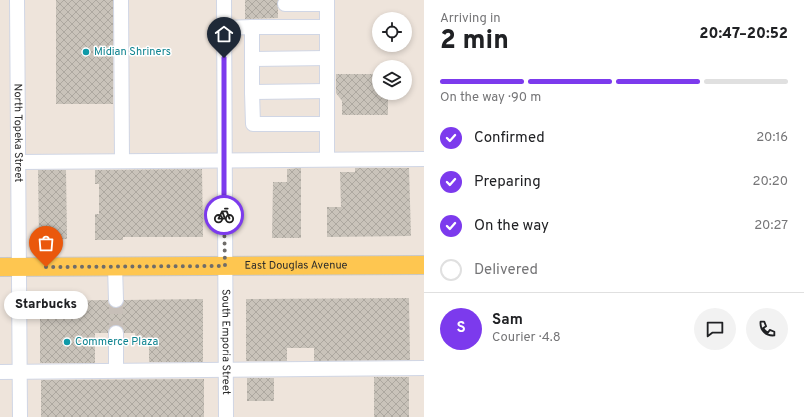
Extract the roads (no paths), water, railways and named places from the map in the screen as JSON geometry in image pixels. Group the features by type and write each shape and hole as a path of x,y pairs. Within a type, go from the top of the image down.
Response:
{"main road":[{"name":"East Douglas Avenue","path":"0,267 424,265"}],"street":[{"name":"North Topeka Street","path":"18,0 18,267 20,417"},
{"path":"121,0 122,161"},
{"name":"South Emporia Street","path":"224,0 226,417"},
{"path":"285,4 327,2 327,159"},
{"path":"252,27 252,124 326,124"},
{"path":"224,28 327,27"},
{"path":"252,59 327,58"},
{"path":"252,92 327,91"},
{"path":"18,162 424,159"},
{"path":"116,266 116,300"},
{"path":"116,333 116,370"},
{"path":"0,372 424,368"}],"tunnel":[{"path":"116,300 116,333"}],"place":[{"name":"Midian Shriners","path":"86,52"},
{"name":"Starbucks","path":"46,267"},
{"name":"Commerce Plaza","path":"67,342"}]}
